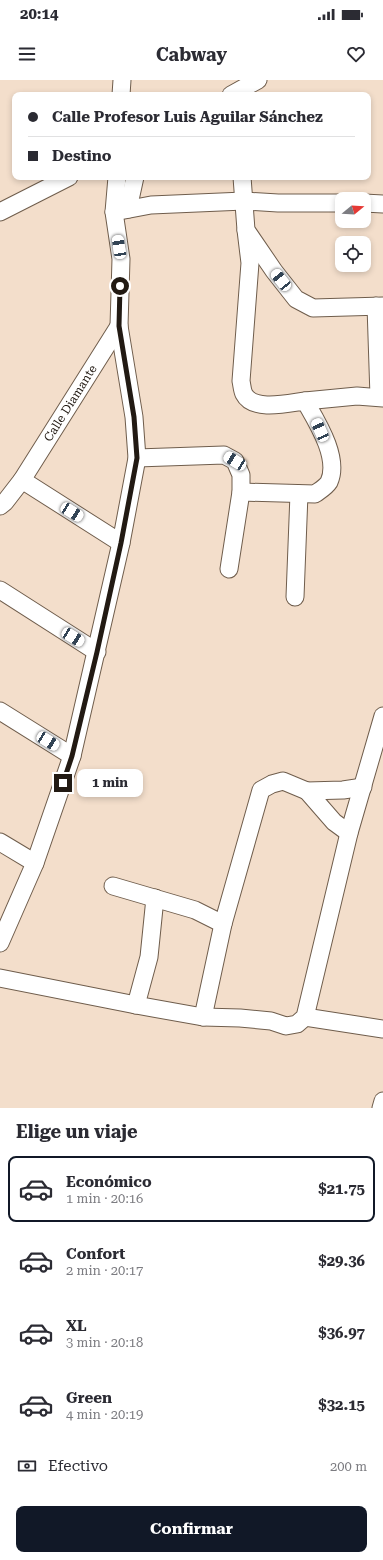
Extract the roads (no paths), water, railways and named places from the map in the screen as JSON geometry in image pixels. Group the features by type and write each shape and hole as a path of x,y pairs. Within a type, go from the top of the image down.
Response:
{"street":[{"path":"121,92 122,80"},
{"path":"238,92 258,80"},
{"path":"0,212 63,180"},
{"path":"116,180 121,210"},
{"path":"0,942 35,863 72,756 121,543 137,458 134,417 119,326 121,259 117,234 121,210 134,180"},
{"path":"242,180 246,230 250,263 241,381 244,394 251,402 265,405 357,396 381,398 379,306 313,308 296,299 274,271 246,230"},
{"path":"121,210 151,205 244,201 278,203 335,203"},
{"path":"371,203 383,204"},
{"name":"Calle Diamante","path":"0,506 5,502 22,480 119,326"},
{"path":"241,492 314,494 328,484 332,470 331,454 316,420 305,401"},
{"path":"137,458 224,454 235,461 241,475 241,492 229,569"},
{"path":"22,480 121,543"},
{"path":"294,597 298,494"},
{"path":"0,590 97,652"},
{"path":"0,711 72,756"},
{"path":"0,978 136,1006 203,1017 270,1021 286,1026 298,1024 305,1017 349,833 383,716"},
{"path":"203,1017 223,924 262,790 272,784 283,781 307,791 343,790 363,787"},
{"path":"307,791 322,810 334,822 349,833"},
{"path":"0,842 35,863"},
{"path":"113,886 195,910 223,924"},
{"path":"136,1006 149,957 155,898"},
{"path":"305,1017 383,1029"},
{"path":"381,1108 383,1101"}]}
